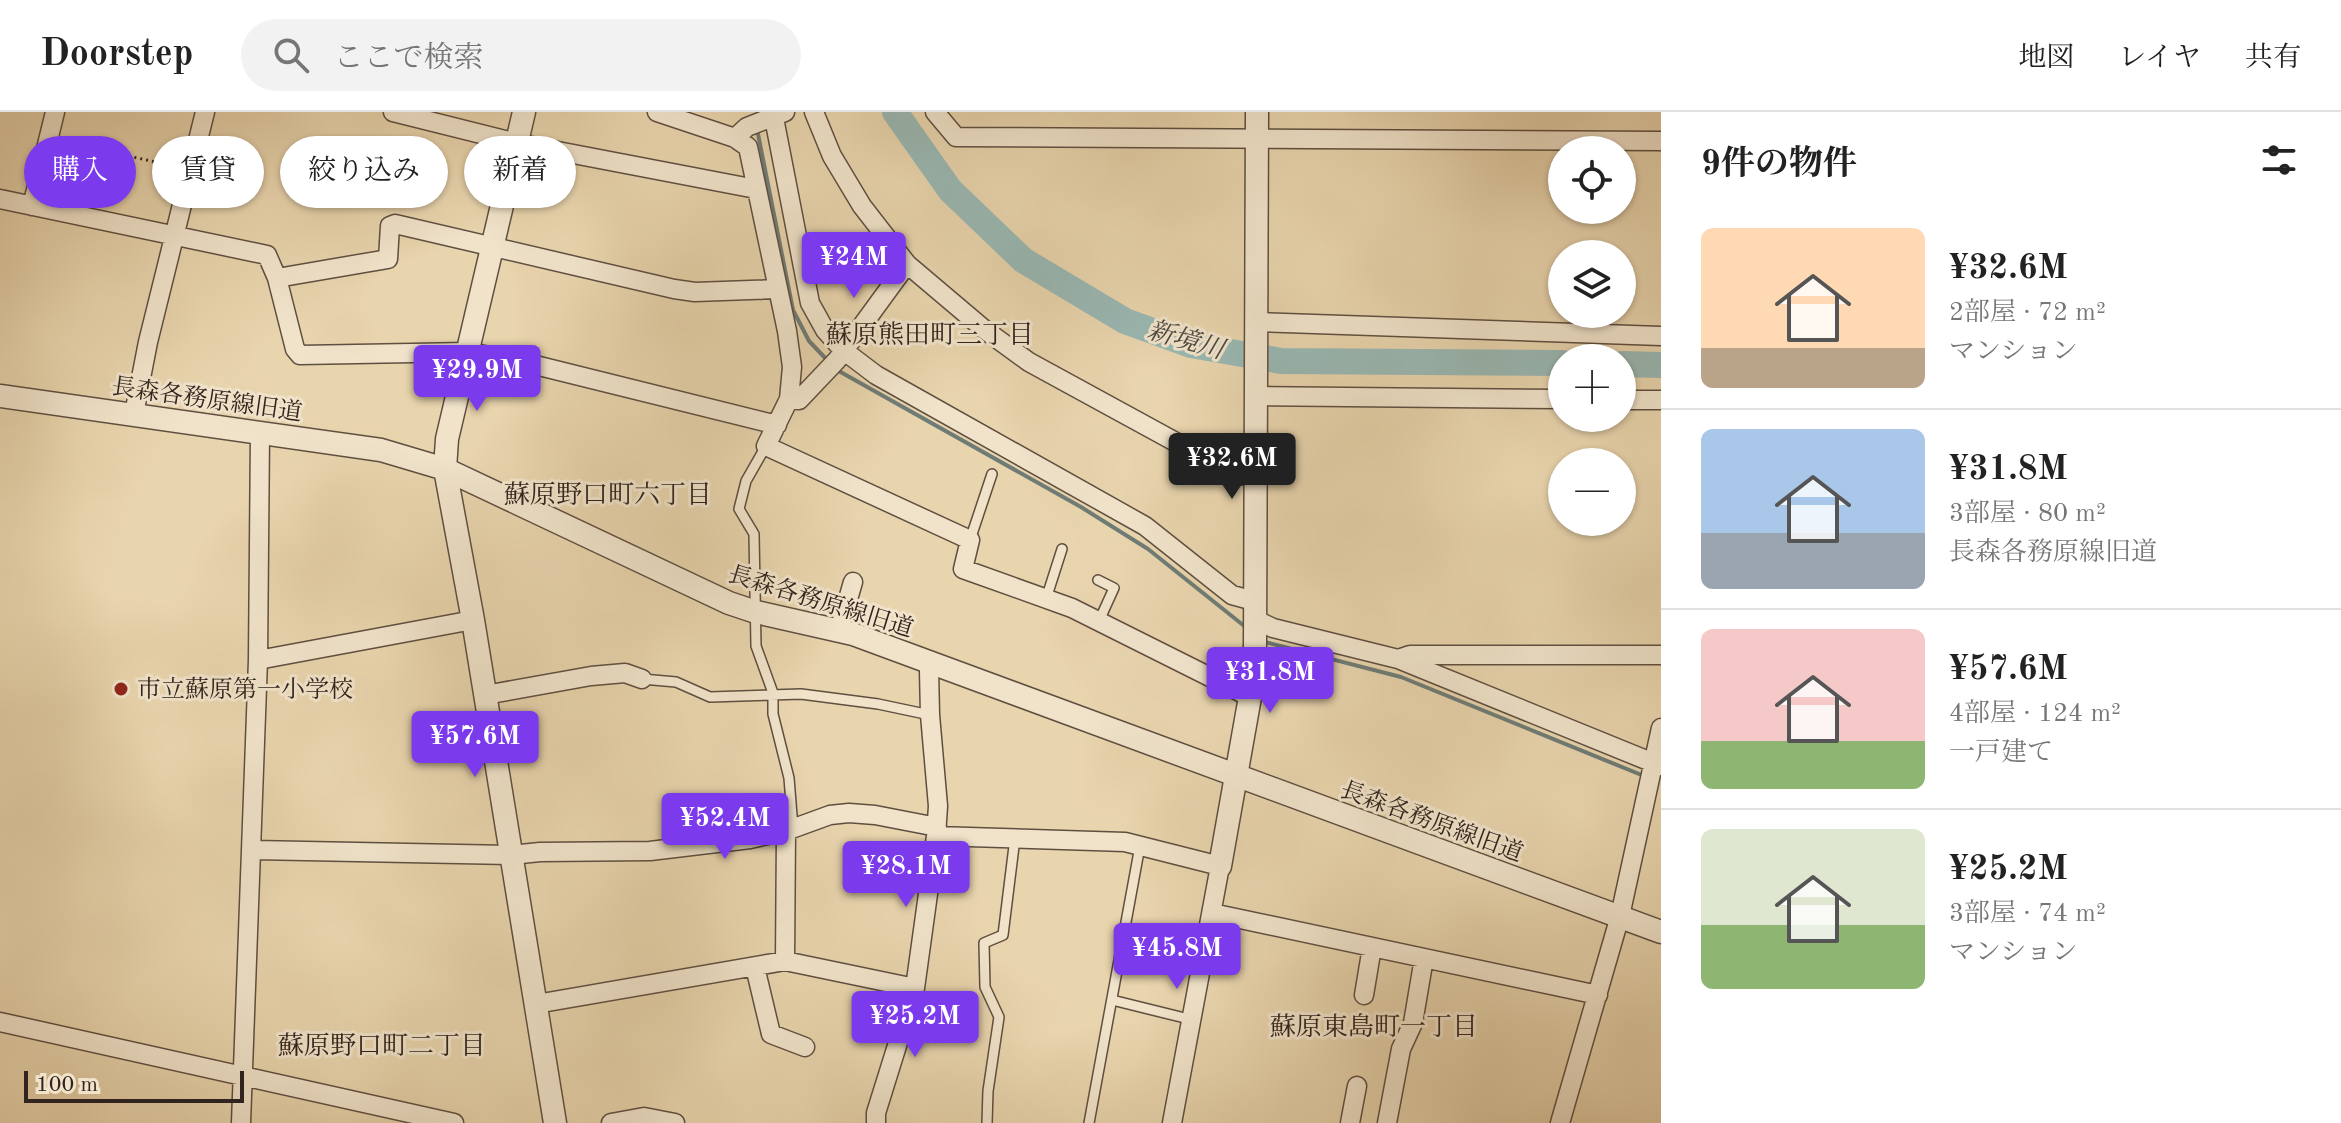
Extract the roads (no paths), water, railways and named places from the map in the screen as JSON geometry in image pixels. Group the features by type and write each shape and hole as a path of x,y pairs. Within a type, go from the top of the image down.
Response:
{"street":[{"path":"49,136 55,112"},
{"path":"134,414 205,112"},
{"path":"393,112 490,136"},
{"path":"519,136 524,112"},
{"path":"657,112 741,133 775,117 810,303 825,330 835,361"},
{"path":"814,112 832,156 862,206 907,264 985,330 1029,362 1236,475 1255,476"},
{"path":"935,112 956,137 1661,141"},
{"path":"1172,1123 1237,777 1255,646 1257,112"},
{"path":"741,133 748,147 792,367 789,399 766,446 970,540 963,569 1099,621 1250,697"},
{"path":"576,154 756,189"},
{"path":"0,199 24,204"},
{"path":"41,208 267,255 277,278 295,349 300,355 468,352 523,362 777,425"},
{"path":"501,208 447,439 445,469 473,620 555,1123"},
{"path":"277,278 388,259 390,226 395,224 684,291 777,289"},
{"path":"789,399 799,400 835,361 907,264"},
{"path":"1255,328 1661,336"},
{"path":"835,361 876,375 1145,526 1273,628 1398,659 1656,766"},
{"path":"1255,389 1548,399"},
{"name":"長森各務原線旧道","path":"0,396 381,450 445,469 729,603 839,630 932,662 1661,932"},
{"path":"1636,400 1661,400"},
{"path":"241,1123 258,660 260,432"},
{"path":"839,630 853,582"},
{"path":"258,660 473,620"},
{"path":"1398,659 1410,655 1661,655"},
{"path":"876,1123 876,1113 915,988 936,832 938,806 930,715 929,670 932,662"},
{"path":"485,695 591,676 625,673 642,679"},
{"path":"1560,1123 1620,916 1648,788 1656,766 1661,728"},
{"path":"251,850 511,855 650,851 750,839 790,830 830,815 849,813 875,815 936,832 1125,842 1220,866"},
{"path":"785,961 790,830"},
{"path":"1212,913 1598,995"},
{"path":"1364,995 1372,947"},
{"path":"1387,1123 1401,1049 1413,1023 1424,958"},
{"path":"536,1004 785,961 915,988"},
{"path":"755,967 771,1034 805,1047"},
{"path":"0,1022 454,1123"},
{"path":"1350,1123 1357,1086"},
{"path":"611,1123 644,1117 675,1123"}],"lane":[{"path":"766,446 746,481 739,509 754,534 756,646 773,693 773,714 789,778 790,830"},
{"path":"970,540 992,474"},
{"path":"1046,599 1062,549"},
{"path":"1098,580 1114,588 1099,621"},
{"path":"642,679 676,682 710,697 801,694 878,704 930,715"},
{"path":"987,1123 988,1091 999,1017 985,987 984,943 1003,935 1015,838"},
{"path":"1089,1123 1140,846"},
{"path":"1112,1000 1193,1020"}],"waterway":[{"name":"新境川","path":"895,112 950,190 1023,260 1125,321 1191,345 1281,361 1548,363"},
{"path":"757,129 793,310 809,341 828,361"},
{"name":"新境川","path":"1636,364 1661,365"},
{"path":"837,370 1081,507 1148,549 1248,629"},
{"path":"1265,642 1401,677 1644,776"}],"place":[{"name":"市立蘇原第一小学校","path":"121,689"}],"district":[{"name":"蘇原熊田町三丁目","path":"930,334"},
{"name":"蘇原野口町六丁目","path":"608,494"},
{"name":"蘇原東島町一丁目","path":"1374,1026"},
{"name":"蘇原野口町二丁目","path":"382,1045"}]}
